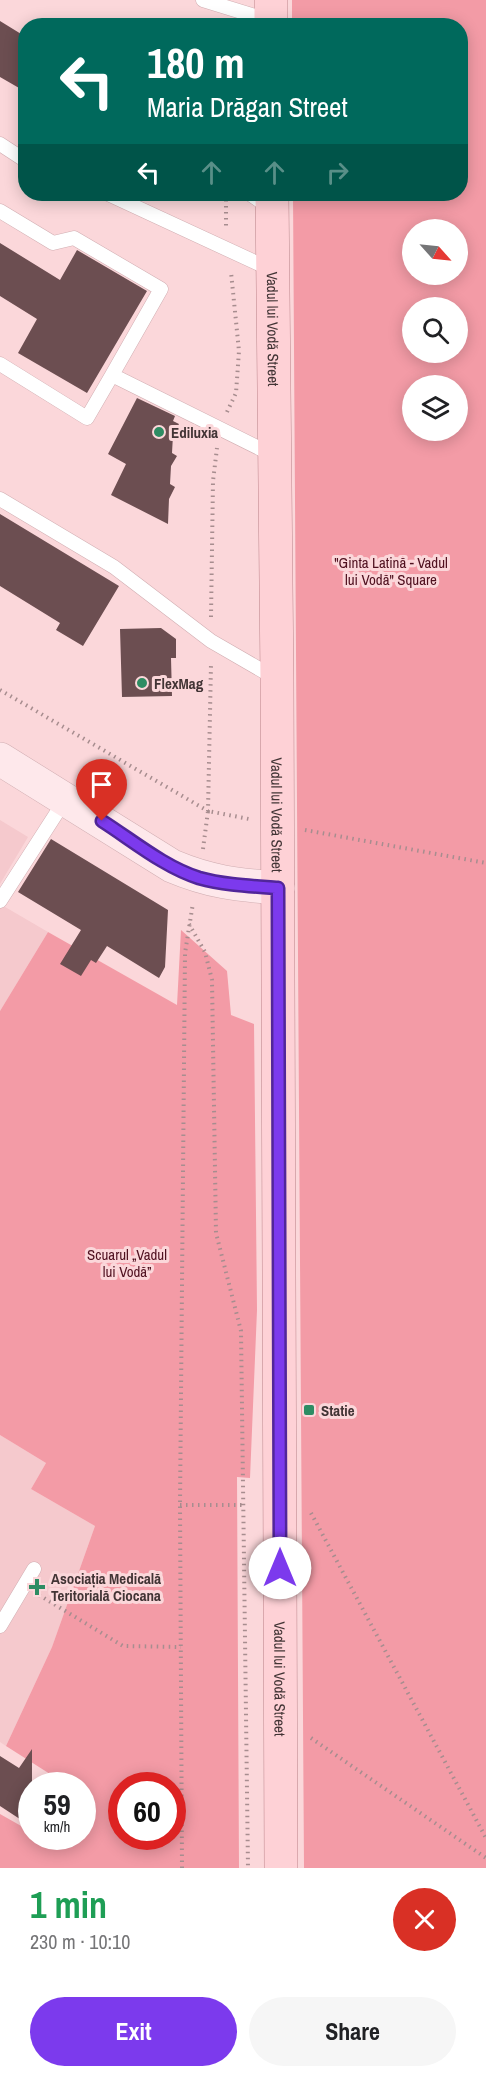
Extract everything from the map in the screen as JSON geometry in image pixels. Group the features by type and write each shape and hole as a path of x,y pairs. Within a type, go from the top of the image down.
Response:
{"main road":[{"name":"Vadul lui Vodă Street","path":"265,201 272,270 277,679 281,1868"},
{"path":"0,759 172,866 199,878 238,885 278,888"}],"lane":[{"path":"203,0 271,15"},
{"path":"0,144 18,156"},
{"path":"123,201 272,270"},
{"path":"0,211 53,243 74,238 161,289 87,418 0,364"},
{"path":"112,375 273,455"},
{"path":"0,499 114,567 211,641 277,679"},
{"path":"0,901 66,798"},
{"path":"0,1626 34,1569"}],"path":[{"path":"182,1868 180,1505 185,952 199,878 208,811 213,482 219,430 236,393 238,351 228,249 226,201"},
{"path":"0,690 208,811 252,820"},
{"path":"301,829 486,863"},
{"path":"189,923 205,952 212,980 216,1233 241,1331 248,1868"},
{"path":"180,1505 244,1504"},
{"path":"309,1509 486,1838"},
{"path":"24,1586 123,1646 181,1647"},
{"path":"306,1735 486,1858"}],"shaded area":[{"path":"0,820 28,837 0,884"},
{"path":"0,904 48,932 0,1011"},
{"name":"Asociația Medicală Teritorială Ciocana","path":"0,1435 46,1463 31,1489 95,1526 52,1647 6,1746 0,1742"}],"green space":[{"name":"\"Ginta Latină - Vadul lui Vodă\" Square","path":"292,0 486,0 486,1868 304,1868 293,201 468,201 468,18 292,18"},
{"name":"Scuarul „Vadul lui Vodă”","path":"181,930 227,971 231,1015 254,1024 257,1310 250,1478 237,1477 239,1868 0,1868 0,1814 18,1824 18,1850 96,1850 96,1772 47,1772 6,1746 52,1647 95,1526 31,1489 46,1463 0,1435 0,1011 48,932 177,1005"}],"building":[{"path":"0,21 18,32 18,87 0,77"},
{"path":"0,243 60,280 77,250 147,291 87,393 18,353 37,319 0,296"},
{"path":"137,398 175,416 173,421 179,424 173,435 172,453 177,456 171,466 170,484 175,487 169,499 168,524 111,495 126,464 108,454"},
{"path":"0,514 119,586 83,646 56,630 60,623 0,586"},
{"path":"161,628 176,639 176,658 171,658 172,696 122,697 120,629"},
{"path":"51,839 168,910 165,967 159,978 107,946 96,963 91,960 81,976 60,964 81,930 18,892"},
{"path":"32,1749 32,1772 18,1772 18,1818 0,1806 0,1756 19,1768"}],"place":[{"name":"Ediluxia","path":"159,432"},
{"name":"FlexMag","path":"142,683"},
{"name":"Statie","path":"309,1410"},
{"name":"Asociația Medicală Teritorială Ciocana","path":"37,1587"}],"route":[{"path":"102,821 172,866 199,878 238,885 278,888 280,1568"}]}
